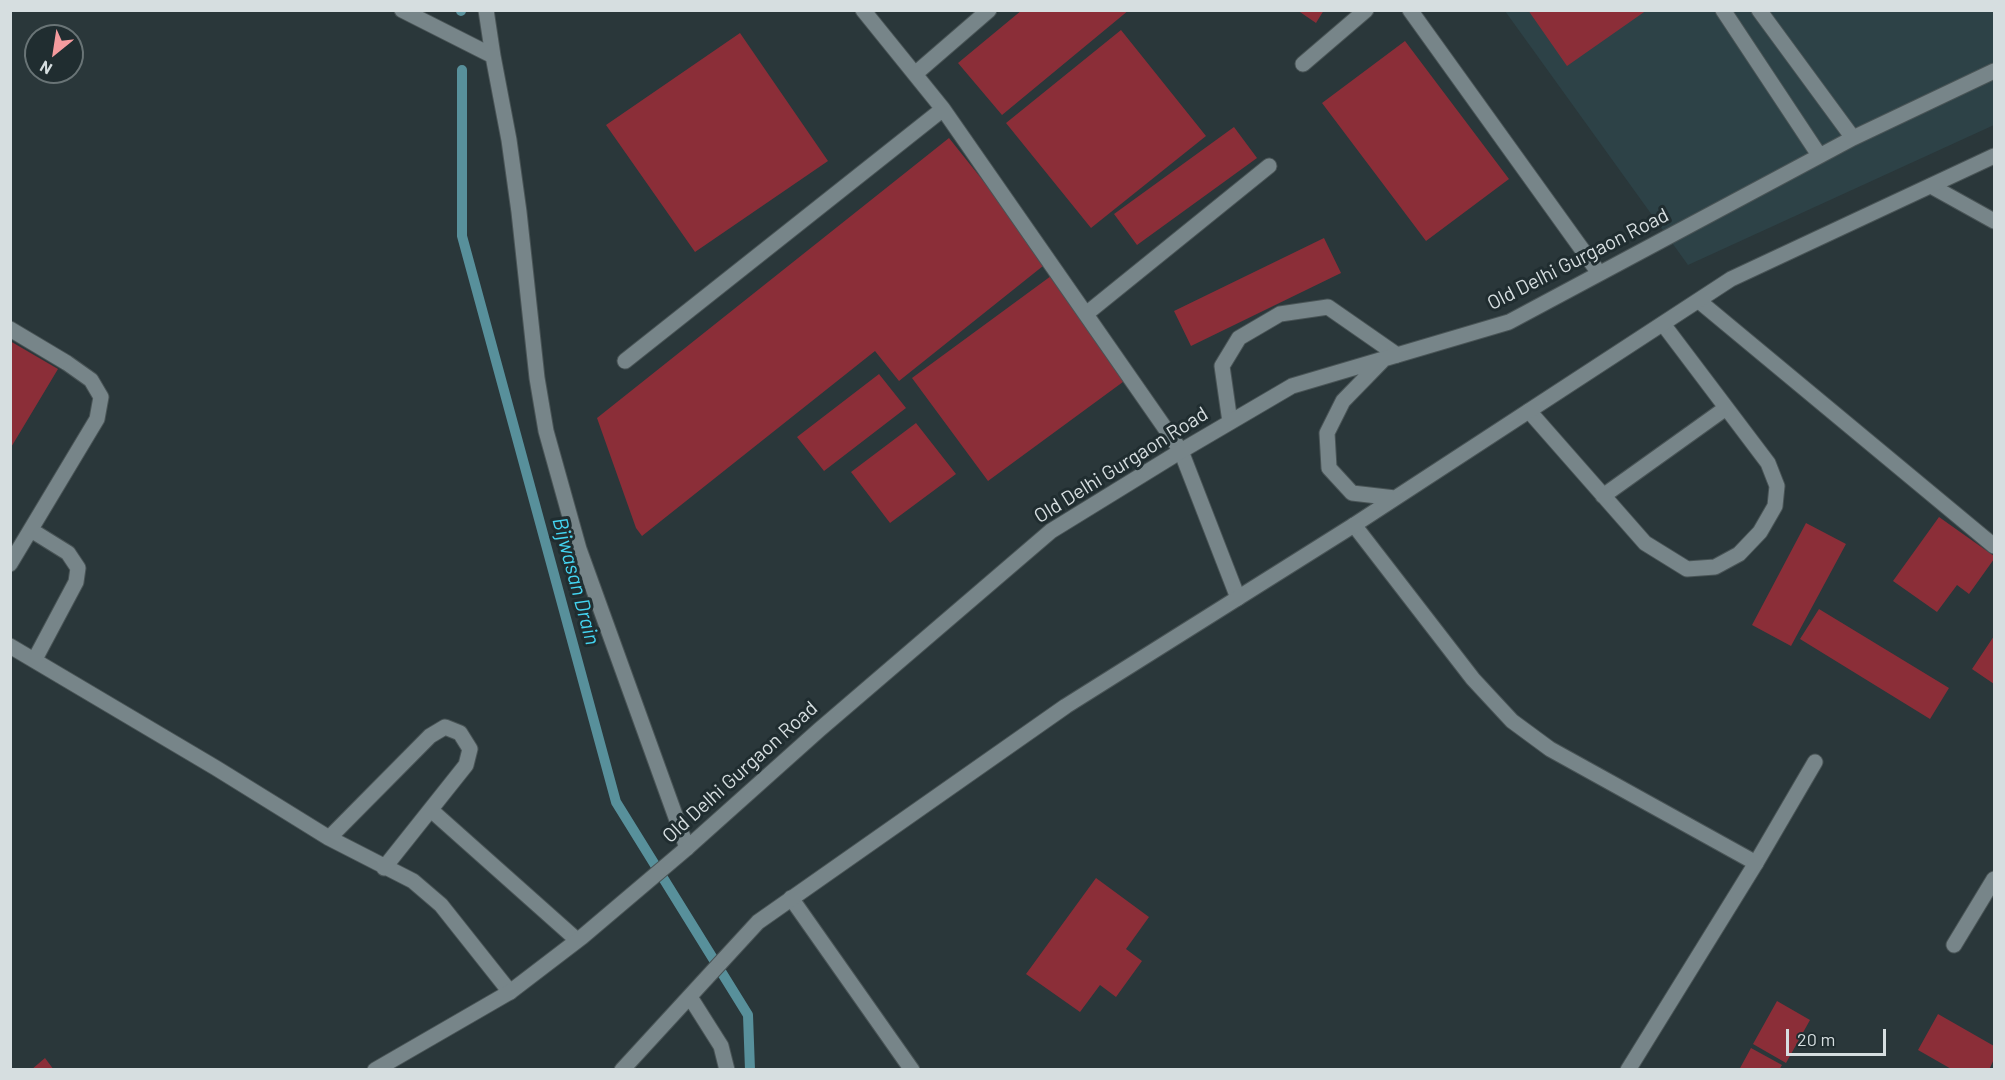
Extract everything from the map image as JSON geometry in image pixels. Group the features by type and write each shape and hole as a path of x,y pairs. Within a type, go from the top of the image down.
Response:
{"main road":[{"path":"402,10 493,56"},
{"path":"486,10 509,140 537,378 546,431 579,549 687,848"},
{"path":"863,10 943,109 1181,451 1238,598"},
{"path":"915,75 989,10"},
{"path":"1303,64 1366,10"},
{"path":"1410,10 1599,273"},
{"path":"1723,10 1819,155"},
{"path":"1760,10 1853,138"},
{"name":"Old Delhi Gurgaon Road","path":"375,1070 510,992 577,940 687,848 819,730 1051,531 1292,386 1509,322 1819,155 1995,71"},
{"path":"625,361 943,109"},
{"path":"622,1070 758,922 1066,706 1354,525 1731,279 1995,156"},
{"path":"1086,314 1269,166"},
{"path":"1931,186 1995,221"},
{"path":"1699,301 1995,546"},
{"path":"1230,422 1222,366 1239,338 1280,314 1328,307 1391,357 1343,401 1328,433 1329,468 1352,493 1395,498"},
{"path":"1529,411 1645,543 1687,569 1715,567 1739,554 1760,532 1775,506 1777,486 1768,463 1663,324"},
{"path":"10,329 91,380 101,397 97,419 10,564"},
{"path":"1603,495 1726,408"},
{"path":"1354,525 1473,679 1512,721 1550,749 1756,863"},
{"path":"31,530 68,553 78,568 76,582 35,659"},
{"path":"10,646 328,838 412,881 441,905 510,992"},
{"path":"328,838 430,736 445,727 460,733 470,749 466,765 384,868"},
{"path":"1628,1070 1756,863 1815,762"},
{"path":"431,810 577,940"},
{"path":"1954,945 1995,879"},
{"path":"791,898 912,1070"},
{"path":"694,991 721,1046 727,1070"}],"shaded area":[{"path":"1505,11 1994,11 1994,125 1688,265"}],"building":[{"path":"1022,10 1129,10 1002,115 958,63"},
{"path":"1297,10 1324,10 1316,23"},
{"path":"1528,10 1647,10 1567,66"},
{"path":"1121,30 1206,136 1091,228 1006,123"},
{"path":"740,33 828,161 695,252 606,125"},
{"path":"1405,41 1509,179 1426,241 1322,103"},
{"path":"1234,127 1257,158 1137,245 1114,214"},
{"path":"949,138 1048,262 899,381 875,351 642,536 636,528 597,418"},
{"path":"1324,238 1341,273 1191,346 1174,311"},
{"path":"1051,276 1127,379 988,481 912,378"},
{"path":"10,341 58,369 10,449"},
{"path":"879,374 906,408 824,471 797,437"},
{"path":"916,423 956,474 890,523 851,472"},
{"path":"1939,517 1994,556 1994,559 1969,594 1957,585 1937,612 1893,581"},
{"path":"1806,523 1846,544 1791,646 1752,625"},
{"path":"1819,609 1949,688 1930,719 1800,639"},
{"path":"1994,636 1994,684 1972,669"},
{"path":"1096,878 1149,917 1126,949 1142,961 1116,997 1100,985 1080,1012 1026,974"},
{"path":"1777,1001 1810,1020 1786,1063 1753,1044"},
{"path":"1938,1014 1994,1046 1994,1059 1989,1070 1953,1070 1918,1050"},
{"path":"1751,1048 1782,1065 1779,1070 1739,1070"},
{"path":"45,1058 54,1070 31,1070"}],"waterway":[{"name":"Bijwasan Drain","path":"462,70 462,236 616,802 748,1015 750,1070"}]}
